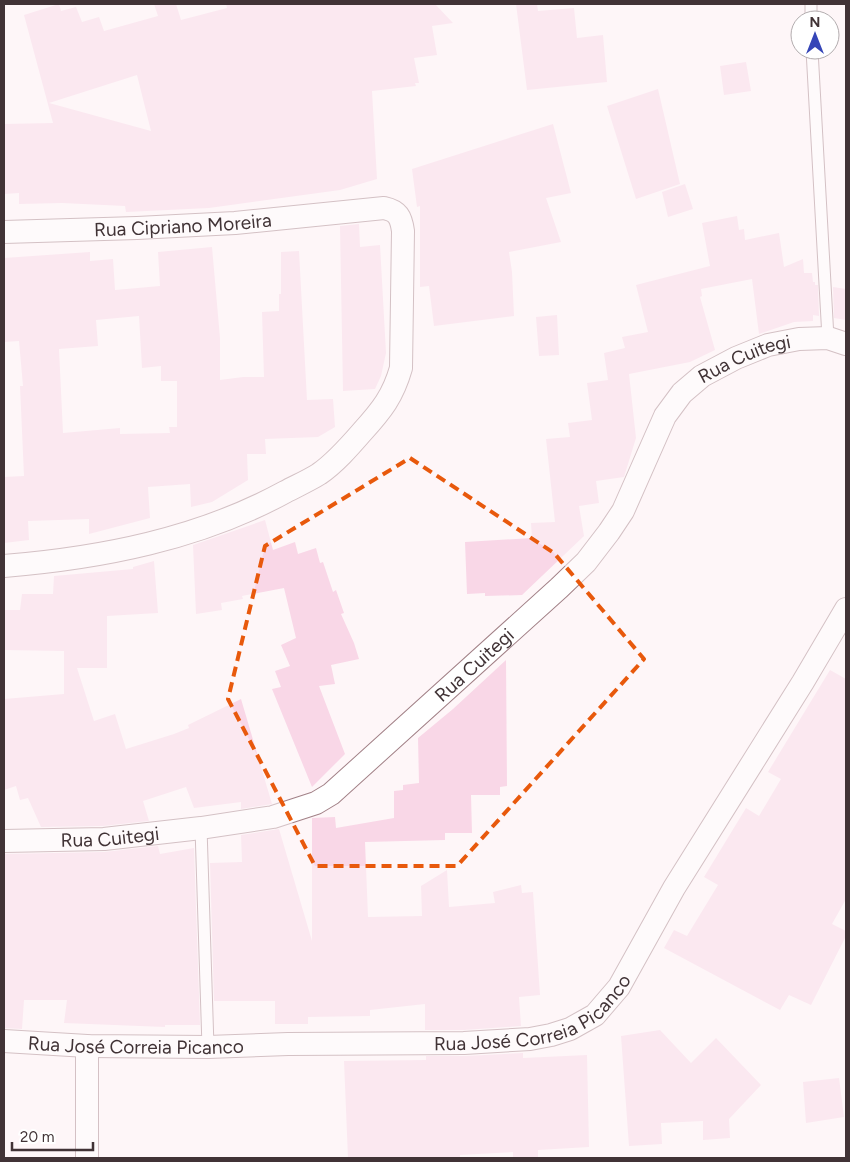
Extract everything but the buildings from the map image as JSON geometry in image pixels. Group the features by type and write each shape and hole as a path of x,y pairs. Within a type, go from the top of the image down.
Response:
{"street":[{"name":"Rua Cipriano Moreira","path":"4,232 235,223 384,208 394,210 401,218 403,230 401,368 395,388 382,410 350,446 318,474 267,502 224,521 124,550 55,561 4,566"},
{"name":"Rua Cuitegi","path":"4,841 104,839 201,828 274,817 316,804 331,794 586,562 610,532 623,511 665,416 682,393 702,376 736,358 768,345 799,339 837,341"},
{"name":"Rua José Correia Picanco","path":"4,1041 87,1046 208,1047 288,1044 464,1043 530,1039 551,1035 595,1016 619,988 674,888 804,682 846,609"},
{"path":"87,1046 87,1158"}],"lane":[{"path":"813,60 837,341"},
{"path":"201,828 208,1047"}],"highlighted area":[{"path":"410,458 554,553 644,659 457,866 315,866 228,699 265,546"}]}
